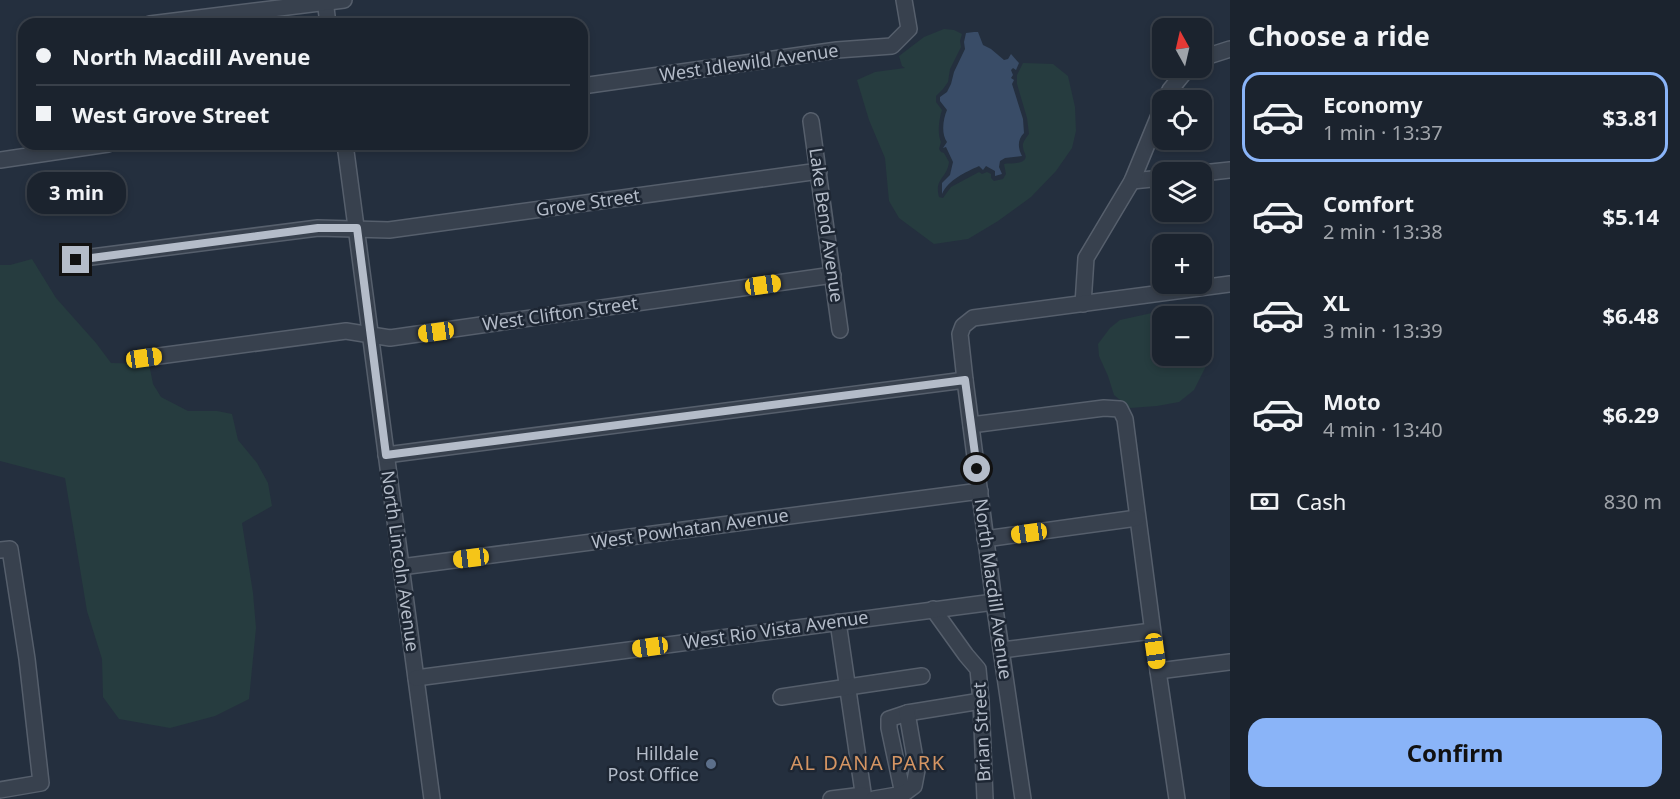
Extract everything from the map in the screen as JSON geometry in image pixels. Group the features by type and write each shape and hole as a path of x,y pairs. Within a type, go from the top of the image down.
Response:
{"street":[{"path":"196,18 344,0"},
{"name":"West Idlewild Avenue","path":"588,85 837,50 892,46 909,29 904,0"},
{"path":"325,1 327,18"},
{"path":"1212,55 1230,49"},
{"name":"Lake Bend Avenue","path":"811,121 840,330"},
{"path":"1083,303 1086,258 1132,182 1152,133"},
{"path":"0,160 31,150"},
{"name":"North Lincoln Avenue","path":"346,150 432,799"},
{"path":"1212,172 1230,170"},
{"name":"Grove Street","path":"76,260 318,228 388,230 819,171"},
{"path":"1132,182 1152,179"},
{"name":"West Clifton Street","path":"144,358 346,331 390,338 833,275"},
{"name":"North Macdill Avenue","path":"1023,799 965,380 960,334 963,326 973,318 1230,284"},
{"path":"386,455 965,380"},
{"path":"971,425 1104,408 1120,409 1125,419 1152,631 1177,799"},
{"name":"West Powhatan Avenue","path":"401,567 980,491"},
{"path":"986,539 1137,518"},
{"path":"0,550 10,549 27,659 41,783 0,790"},
{"name":"West Rio Vista Avenue","path":"416,678 994,602"},
{"name":"Brian Street","path":"933,609 978,669 985,799"},
{"path":"838,622 867,798"},
{"path":"1002,650 1152,631"},
{"path":"1158,671 1230,662"},
{"path":"781,697 922,676"},
{"path":"908,790 889,729 889,719 907,713 981,701"},
{"path":"907,713 917,770 908,790"},
{"path":"831,799 867,798 908,790"}],"green space":[{"path":"944,29 962,34 961,47 950,69 948,82 936,96 936,102 942,110 939,149 949,162 939,182 939,197 943,198 951,187 979,172 991,174 994,181 1003,179 1006,174 1004,164 1019,163 1025,159 1023,144 1029,134 1017,84 1017,75 1023,63 1053,64 1068,76 1075,107 1076,131 1072,148 1056,171 1031,197 968,239 934,244 899,218 889,201 885,158 869,120 857,80 875,72 905,68 899,56 924,37"},
{"path":"32,259 56,298 111,363 149,364 153,384 161,397 188,411 217,411 232,414 238,440 257,463 268,483 272,506 242,523 256,628 249,699 215,716 170,728 119,719 103,697 102,659 87,611 65,478 0,461 0,265 10,265"},
{"path":"1152,313 1152,366 1206,366 1194,390 1179,402 1130,408 1114,395 1099,356 1098,344 1110,328 1120,320"}],"water":[{"path":"978,32 983,45 1004,60 1008,59 1011,54 1019,63 1016,70 1013,68 1011,70 1013,75 1011,78 1014,80 1012,84 1023,119 1024,133 1019,144 1022,156 1005,158 1000,161 999,167 1002,174 995,176 995,171 986,166 983,170 979,166 974,168 953,181 942,194 942,183 950,175 953,162 946,147 943,148 947,142 943,126 947,110 940,101 940,97 947,92 951,84 965,49 966,33"}],"place":[{"name":"Hilldale Post Office","path":"711,764"}],"district":[{"name":"AL DANA PARK","path":"868,763"}],"route":[{"path":"76,260 318,228 357,228 386,455 965,380 977,469"}]}
